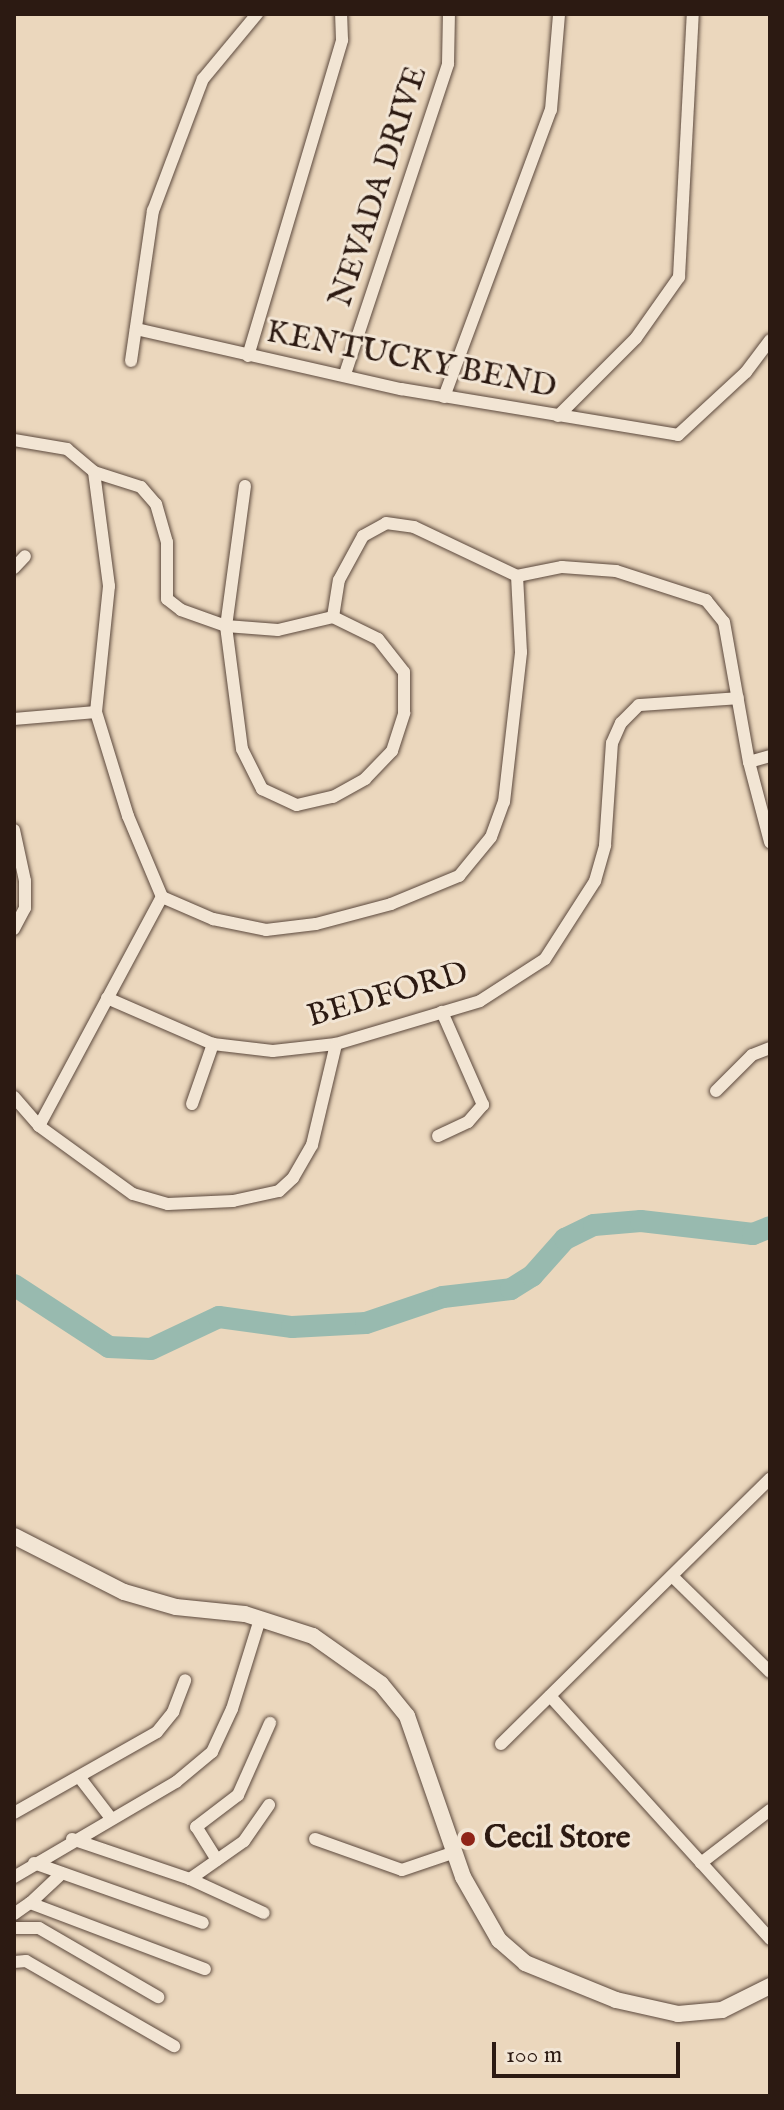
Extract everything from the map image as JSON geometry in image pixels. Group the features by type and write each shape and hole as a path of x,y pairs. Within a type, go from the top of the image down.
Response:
{"street":[{"path":"131,361 153,211 203,79 257,14"},
{"path":"248,356 342,40 341,14"},
{"name":"NEVADA DRIVE","path":"345,374 448,64 449,14"},
{"path":"444,397 551,110 559,14"},
{"path":"558,416 636,338 679,277 693,14"},
{"name":"KENTUCKY BEND","path":"136,329 444,397 678,435 746,372 770,340"},
{"path":"14,440 67,449 94,472 141,487 156,504 167,542 167,599 181,610 226,626 278,630 333,617 378,639 404,672 404,713 392,751 365,779 333,797 297,805 262,789 242,749 226,626 245,486"},
{"path":"94,472 109,586 96,712 128,816 162,897 213,919 266,930 348,917 459,876 491,837 504,802 521,652 517,576"},
{"path":"333,617 339,580 363,536 386,523 414,527 517,576 562,567 616,571 706,600 724,622 749,762 770,842"},
{"path":"14,568 25,556"},
{"name":"BEDFORD","path":"107,998 213,1044 273,1051 336,1044 480,1001 545,959 576,917 595,881 605,845 612,743 621,723 639,705 738,698"},
{"path":"14,719 96,712"},
{"path":"749,762 770,756"},
{"path":"14,830 25,881 25,908 14,929"},
{"path":"39,1126 162,897"},
{"path":"438,1136 468,1122 483,1105 442,1012"},
{"path":"192,1104 213,1044"},
{"path":"14,1097 39,1126 133,1194 168,1204 233,1201 279,1191 293,1178 312,1145 336,1044"},
{"path":"716,1091 752,1055 770,1048"},
{"path":"501,1744 770,1479"},
{"path":"14,1536 124,1592 176,1607 260,1619 313,1636 381,1684 407,1716 455,1852 499,1940 525,1963 558,1980 678,2014 722,2010 770,1986"},
{"path":"672,1576 770,1672"},
{"path":"14,1877 72,1839 176,1782 212,1752 260,1619"},
{"path":"14,1813 157,1732 173,1712 185,1680"},
{"path":"550,1696 770,1939"},
{"path":"217,1860 196,1827 238,1795 270,1723"},
{"path":"80,1778 110,1817"},
{"path":"190,1879 253,1832 269,1805"},
{"path":"701,1863 770,1810"},
{"path":"72,1839 190,1879 264,1913"},
{"path":"315,1839 402,1870 455,1852"},
{"path":"34,1863 59,1876 203,1923"},
{"path":"14,1914 59,1876"},
{"path":"30,1903 205,1969"},
{"path":"14,1928 39,1928 158,1997"},
{"path":"14,1962 26,1961 174,2046"}],"waterway":[{"path":"14,1285 109,1347 151,1349 219,1317 292,1327 366,1323 443,1297 511,1289 532,1276 565,1239 594,1225 641,1221 753,1234 770,1227"}],"place":[{"name":"Cecil Store","path":"468,1839"}]}
